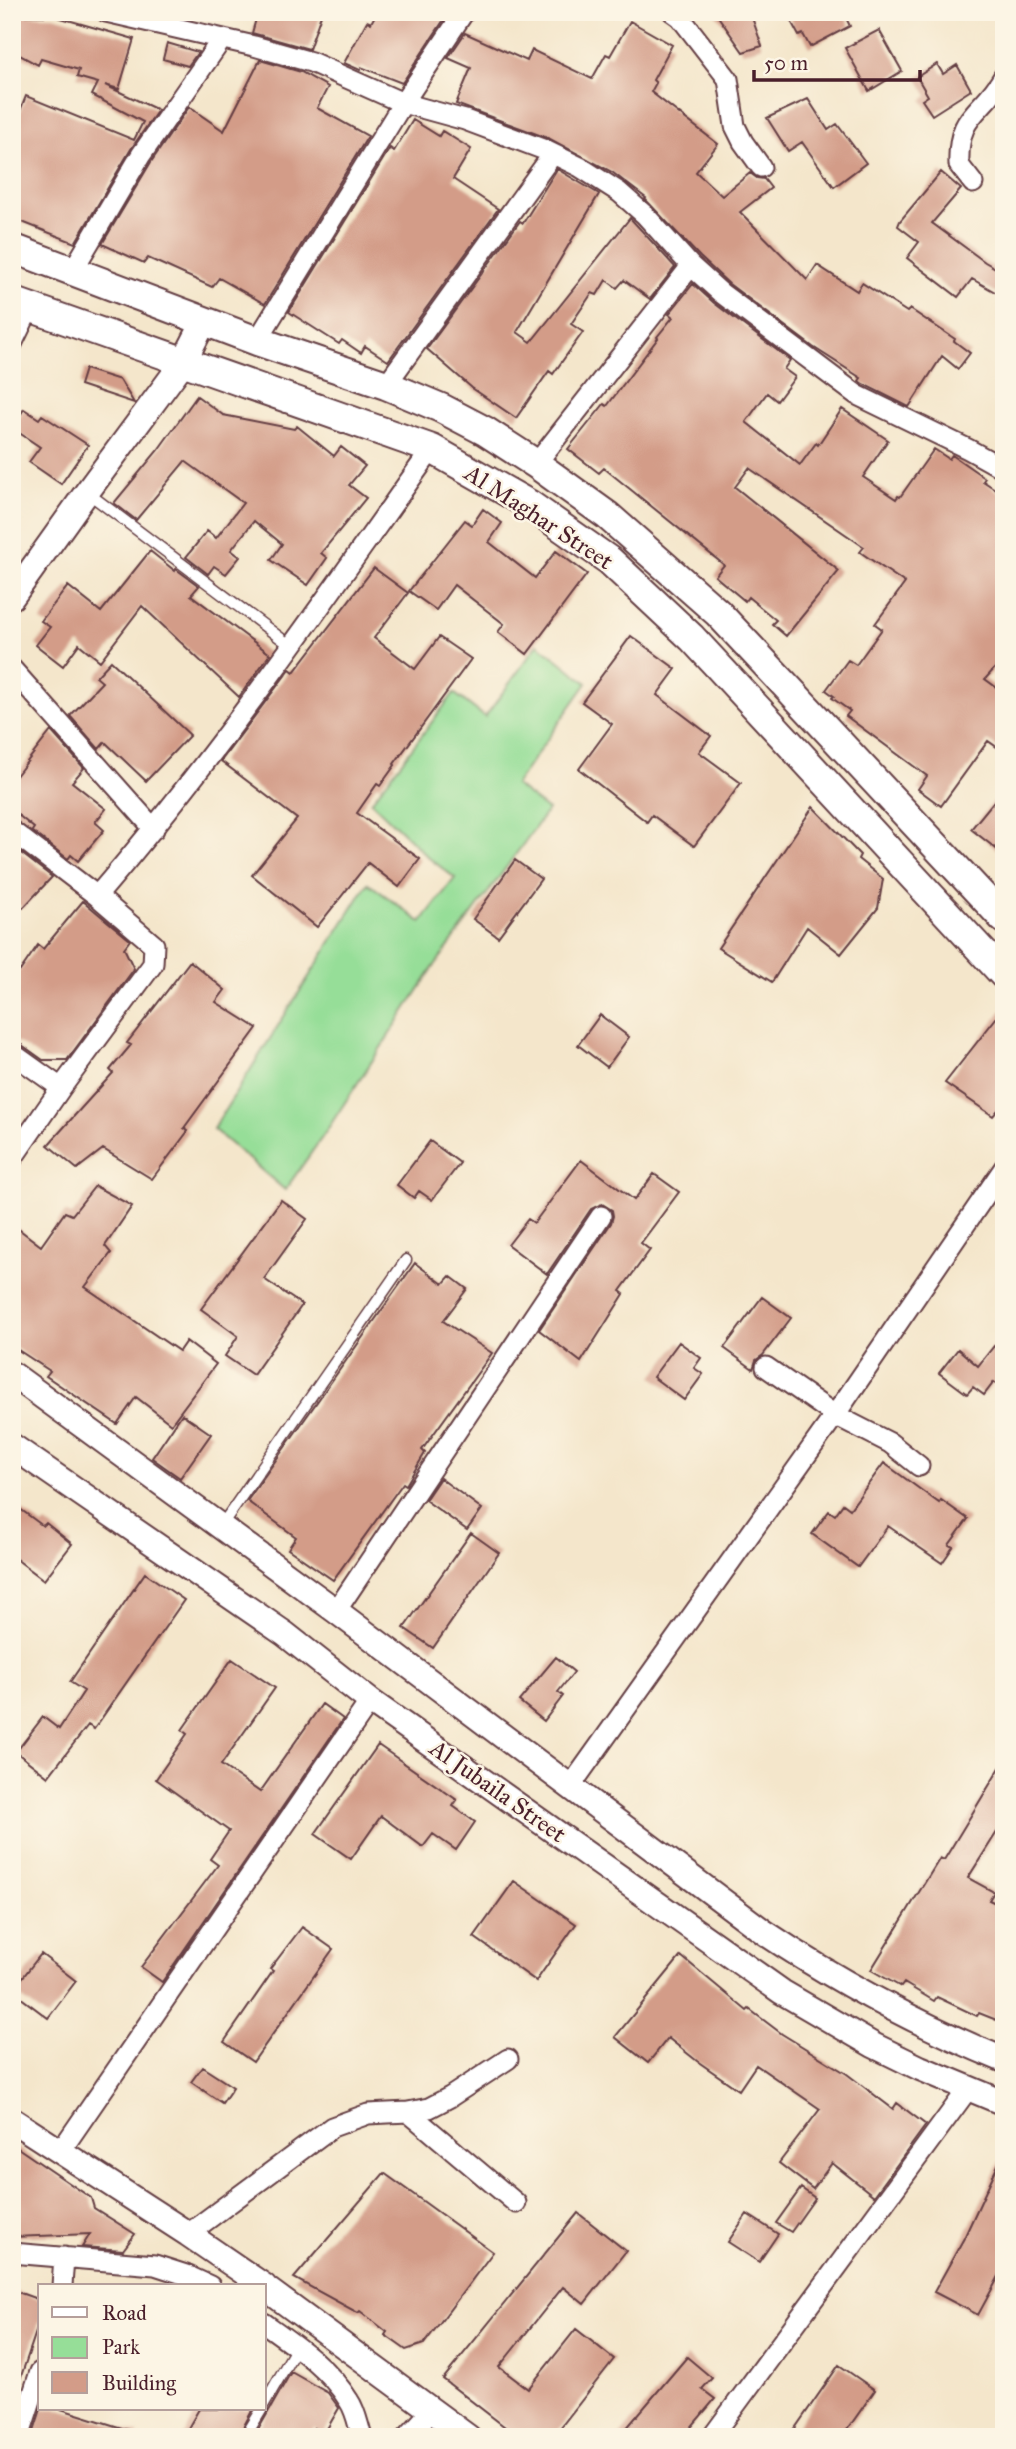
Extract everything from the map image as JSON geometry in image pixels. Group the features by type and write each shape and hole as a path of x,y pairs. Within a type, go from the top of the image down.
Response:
{"main road":[{"name":"Al Maghar Street","path":"12,248 257,341 386,385 441,408 485,431 536,464 608,516 718,613 1004,919"},
{"name":"Al Maghar Street","path":"21,304 432,449 530,505 610,561 692,638 1004,975"},
{"path":"692,638 718,613"}],"street":[{"path":"106,12 311,62 403,103 465,120 580,166 619,191 645,215 691,266 721,293 857,395 1004,469"},
{"path":"257,341 403,103 464,12"},
{"path":"673,12 680,17 728,79 735,126 761,167"},
{"path":"73,270 141,155 222,39"},
{"path":"973,183 959,165 961,131 968,118 994,93 1004,76"},
{"path":"386,385 553,154"},
{"path":"536,464 691,266"},
{"path":"12,344 21,304"},
{"path":"12,597 184,361 205,320"},
{"path":"97,896 154,829 291,646 432,449"},
{"path":"12,669 154,829"},
{"path":"12,831 97,896 154,945 155,954 153,964 61,1087 12,1159"},
{"path":"12,1053 61,1087"},
{"path":"570,1787 835,1415 1004,1168"},
{"path":"336,1611 601,1216"},
{"path":"766,1367 835,1415 890,1443 919,1466"},
{"path":"12,1374 336,1611 719,1900 810,1963 906,2017 1004,2060"},
{"name":"Al Jubaila Street","path":"12,1446 285,1634 370,1701 782,1992 873,2045 1004,2103"},
{"path":"60,2152 370,1701"},
{"path":"188,2234 332,2127 368,2114 429,2108 508,2059"},
{"path":"712,2437 968,2089"},
{"path":"408,2112 516,2203"},
{"path":"12,2120 261,2284"},
{"path":"12,2253 155,2265 202,2284"},
{"path":"62,2284 64,2257"},
{"path":"266,2287 468,2437"},
{"path":"266,2324 317,2363 350,2402 362,2437"},
{"path":"19,2437 38,2378"},
{"path":"407,2437 433,2409"}],"lane":[{"path":"87,492 291,646"},
{"path":"220,1526 406,1260"},
{"path":"266,2401 297,2347"},
{"path":"246,2437 261,2410"}],"green space":[{"path":"538,644 587,683 515,785 548,810 433,968 285,1190 213,1129 368,883 421,922 455,878 429,858 371,802 454,693 485,717"}],"building":[{"path":"258,12 322,12 309,49 252,33"},
{"path":"377,12 449,12 402,83 344,63 367,21 371,23"},
{"path":"715,12 750,12 762,46 743,52"},
{"path":"786,12 843,12 850,26 810,47 803,34 799,36"},
{"path":"12,15 54,16 134,39 119,89 105,85 158,110 131,149 75,243 12,218 12,131 26,96 134,140 143,122 92,95 98,83 77,77 79,70 41,59 38,65 12,51"},
{"path":"630,21 672,45 653,80 656,83 651,92 718,144 696,172 722,196 750,173 764,179 771,188 740,212 807,280 817,265 857,291 862,283 907,312 910,309 955,339 954,341 970,353 958,369 942,356 909,407 863,384 859,381 861,378 813,347 729,284 700,257 646,198 612,172 550,139 456,104 471,68 448,58 465,33 527,61 532,50 592,79 606,54 610,56"},
{"path":"879,30 902,71 869,91 845,48"},
{"path":"167,43 198,52 188,66 163,59"},
{"path":"260,60 301,72 328,87 317,108 368,136 265,304 219,278 212,287 148,258 144,263 102,244 151,162 189,107 224,131"},
{"path":"937,64 943,74 957,65 971,90 932,115 922,100 928,96 917,77"},
{"path":"808,99 828,130 837,124 866,163 834,187 802,142 788,151 767,118"},
{"path":"413,120 439,136 442,131 471,149 453,179 498,209 388,361 365,346 361,353 342,340 339,344 289,312 390,148 394,151"},
{"path":"557,169 599,194 517,332 531,342 630,218 675,267 650,299 624,280 617,288 606,280 597,295 592,293 571,324 583,332 553,374 549,371 516,418 472,388 427,349 520,221 523,223"},
{"path":"941,172 961,189 932,223 1004,273 1004,297 972,279 958,297 907,258 919,242 898,226"},
{"path":"693,284 790,360 784,369 795,377 777,401 767,393 746,422 800,465 816,443 818,445 842,409 888,440 863,477 896,499 934,449 949,459 952,455 1004,495 1004,658 985,679 1004,693 1004,752 988,741 941,806 918,789 927,776 846,716 850,711 826,690 848,660 856,665 882,629 875,624 905,583 860,552 864,547 749,468 735,487 839,571 786,636 772,624 776,620 748,597 745,601 715,576 724,565 604,468 599,473 568,449 604,404 607,406 673,317 669,314"},
{"path":"85,369 120,380 134,403 80,385"},
{"path":"197,396 223,415 294,429 297,426 334,456 341,447 365,466 349,485 366,498 321,553 327,558 308,585 271,560 282,544 254,521 231,550 240,557 226,574 214,566 208,574 186,557 207,531 216,538 243,503 185,461 136,520 114,503 158,450"},
{"path":"24,409 39,419 42,415 88,445 61,484 29,462 40,447 12,428"},
{"path":"483,509 502,523 489,542 535,578 556,551 587,574 527,654 498,632 504,624 454,585 436,610 409,591 465,520 472,525"},
{"path":"150,551 199,586 191,595 270,654 239,697 142,606 100,661 79,644 63,666 36,645 50,627 41,621 68,586 101,612"},
{"path":"374,568 408,593 374,638 415,669 439,637 471,659 380,786 377,784 357,813 420,859 399,887 368,863 317,927 252,875 297,819 221,761 290,669 294,672"},
{"path":"631,636 676,669 657,695 711,736 699,752 741,783 694,846 652,815 647,822 579,769 612,724 582,702"},
{"path":"111,661 190,735 146,781 105,742 99,749 70,716 102,682 96,677"},
{"path":"51,731 84,768 72,782 106,809 95,822 104,830 78,861 71,855 68,859 32,831 34,828 12,810 12,781"},
{"path":"994,801 1004,809 1004,855 971,829"},
{"path":"813,807 860,855 858,859 883,879 878,908 841,954 807,927 772,982 718,948"},
{"path":"17,850 52,877 23,908 12,900 12,856"},
{"path":"515,860 541,879 498,937 473,919"},
{"path":"83,901 130,940 124,948 134,969 67,1060 43,1060 12,1041 12,965 20,971 38,945 43,949"},
{"path":"190,961 225,990 216,1002 257,1028 184,1128 188,1131 152,1179 103,1149 77,1169 48,1145 113,1073 110,1070 131,1045 127,1043"},
{"path":"1004,1008 1004,1103 993,1116 945,1083"},
{"path":"600,1015 629,1037 607,1067 578,1045"},
{"path":"430,1141 460,1163 432,1200 419,1191 414,1198 397,1185"},
{"path":"581,1160 634,1200 654,1174 679,1192 641,1243 650,1250 620,1291 624,1294 581,1362 539,1330 611,1223 612,1210 602,1204 591,1209 547,1274 508,1245 528,1219 534,1223"},
{"path":"95,1186 132,1206 105,1246 111,1253 85,1287 179,1351 186,1341 216,1364 171,1424 136,1397 117,1424 46,1376 50,1371 12,1346 12,1224 41,1246 65,1212 72,1215"},
{"path":"281,1200 307,1219 264,1279 302,1305 253,1375 225,1356 238,1336 201,1309"},
{"path":"415,1263 443,1284 450,1276 467,1289 443,1321 492,1353 422,1450 425,1453 406,1485 403,1483 333,1580 288,1549 296,1537 247,1501"},
{"path":"762,1297 791,1318 763,1355 756,1360 753,1369 724,1348"},
{"path":"679,1342 701,1358 694,1368 703,1374 684,1400 653,1377"},
{"path":"994,1346 1004,1354 1004,1390 994,1382 984,1395 973,1387 967,1394 939,1373 958,1349 978,1366"},
{"path":"182,1414 211,1434 180,1478 152,1458"},
{"path":"884,1463 939,1503 941,1500 968,1519 949,1545 953,1547 942,1563 888,1526 858,1567 812,1534 829,1511 835,1515 843,1504 850,1509"},
{"path":"440,1478 482,1509 467,1530 425,1500"},
{"path":"12,1503 43,1526 46,1523 72,1544 44,1580 12,1556"},
{"path":"471,1533 499,1553 433,1648 404,1628"},
{"path":"145,1573 184,1600 94,1729 88,1725 48,1777 16,1752 43,1717 59,1729 84,1691 70,1682"},
{"path":"556,1657 574,1672 558,1692 563,1696 544,1721 519,1701"},
{"path":"232,1659 275,1688 221,1765 260,1792 322,1704 343,1719 162,1982 141,1967 218,1865 210,1859 229,1831 156,1779 187,1734 182,1730"},
{"path":"378,1745 457,1800 453,1806 475,1822 456,1850 433,1834 423,1847 381,1816 351,1859 315,1834"},
{"path":"1004,1761 1004,1821 968,1878 994,1892 989,1900 1004,1907 1004,2023 979,2013 977,2016 937,1997 934,2001 904,1983 901,1987 871,1970 940,1858 944,1860"},
{"path":"514,1881 576,1924 536,1981 474,1937"},
{"path":"302,1927 333,1949 253,2062 224,2042 273,1971 270,1969"},
{"path":"41,1954 76,1981 48,2018 12,1991"},
{"path":"681,1956 747,2011 749,2009 782,2034 847,2074 893,2109 897,2103 926,2125 874,2196 832,2163 813,2189 779,2163 820,2109 756,2065 739,2090 668,2038 648,2063 615,2037"},
{"path":"202,2067 233,2087 222,2103 191,2082"},
{"path":"12,2144 91,2198 94,2208 135,2234 123,2250 82,2247 90,2234 12,2237"},
{"path":"1004,2152 1004,2267 978,2315 934,2292 964,2238"},
{"path":"384,2173 493,2252 424,2344 406,2350 385,2335 387,2332 360,2311 358,2313 294,2278"},
{"path":"801,2188 815,2198 791,2232 776,2223"},
{"path":"578,2213 626,2251 584,2304 563,2287 499,2367 528,2389 576,2329 614,2359 553,2437 518,2437 443,2379"},
{"path":"747,2214 778,2234 759,2262 728,2242"},
{"path":"12,2290 38,2299 38,2326 15,2394 12,2393"},
{"path":"687,2357 712,2378 702,2389 715,2399 683,2437 619,2437"},
{"path":"839,2365 875,2390 842,2437 789,2437"},
{"path":"291,2372 328,2393 339,2408 324,2434 314,2428 309,2437 254,2437"},
{"path":"41,2410 64,2410 138,2433 137,2437 32,2437"},
{"path":"198,2410 252,2410 238,2437 183,2437"}]}
